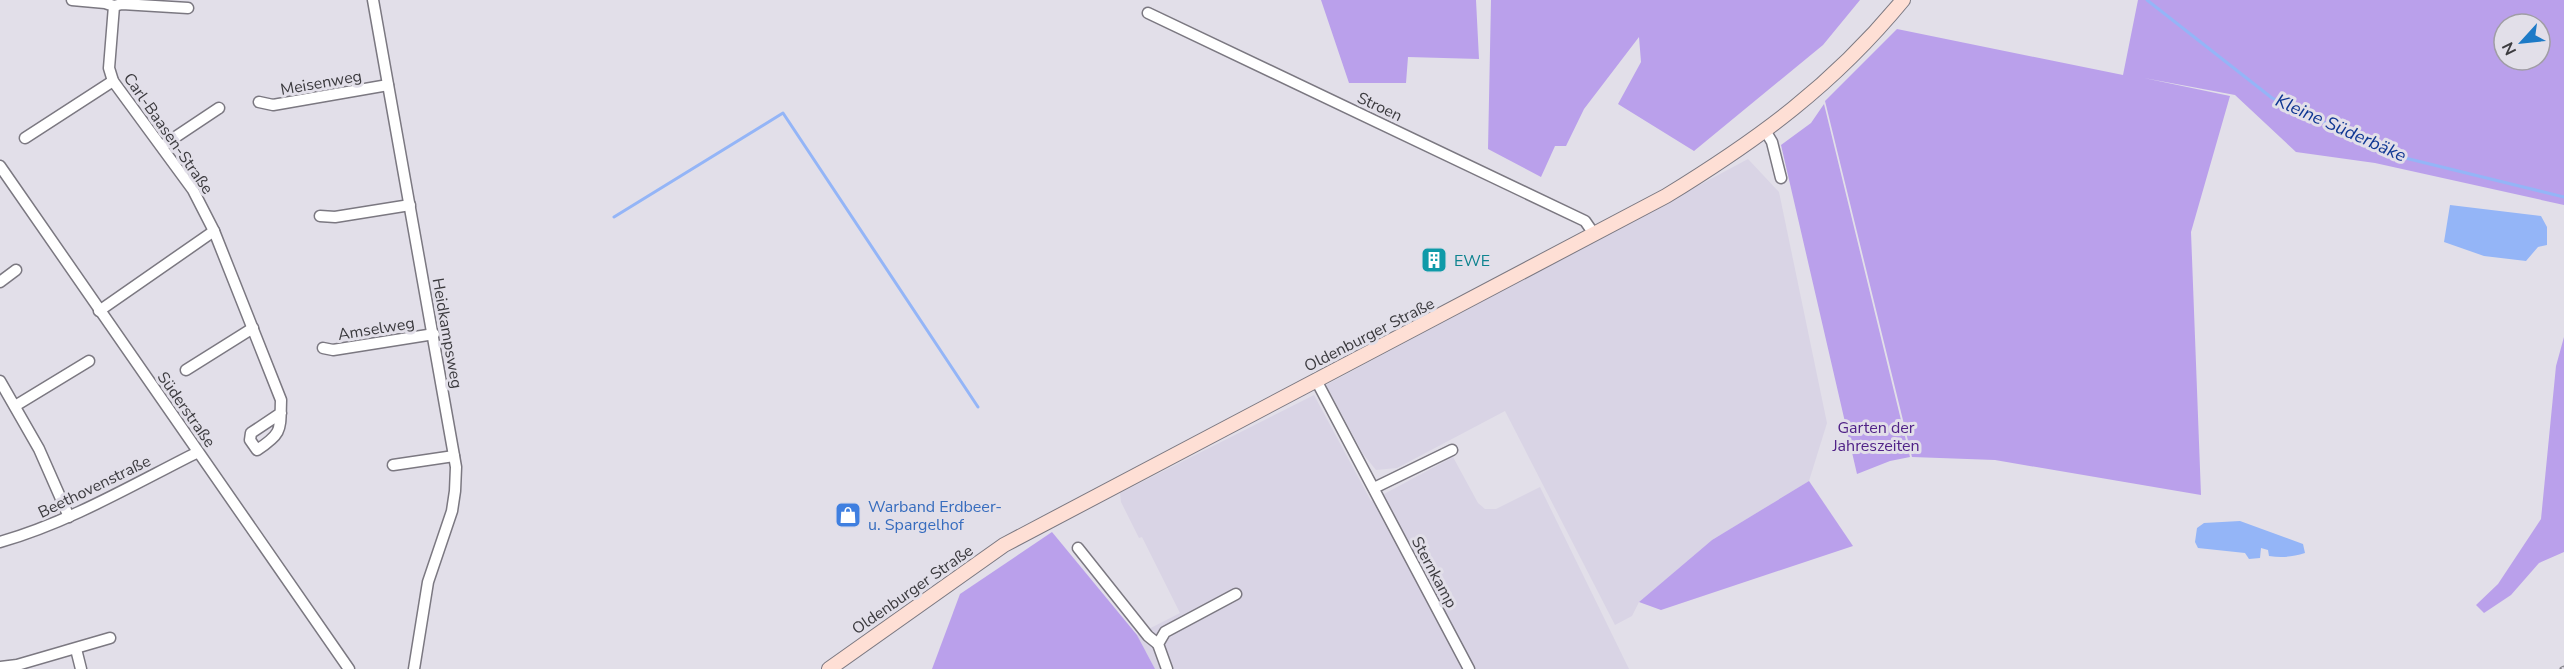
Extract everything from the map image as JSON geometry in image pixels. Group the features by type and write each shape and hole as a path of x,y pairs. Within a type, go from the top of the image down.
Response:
{"main road":[{"name":"Oldenburger Straße","path":"829,669 1004,545 1666,196 1766,132 1843,65 1903,0"}],"street":[{"path":"72,0 114,6 122,4 188,8"},
{"name":"Heidkampsweg","path":"373,0 454,456 453,501 428,582 414,669"},
{"name":"Carl-Baasen-Straße","path":"114,6 109,68 113,81 193,190 214,231 281,400 281,413"},
{"name":"Stroen","path":"1148,13 1585,221 1594,234"},
{"path":"25,138 113,81"},
{"name":"Meisenweg","path":"259,102 273,105 388,85"},
{"path":"162,146 219,108"},
{"path":"1766,132 1772,142 1780,178"},
{"name":"Süderstraße","path":"0,166 349,669"},
{"path":"320,216 335,217 410,205"},
{"path":"99,310 214,231"},
{"path":"0,282 16,270"},
{"path":"186,370 253,328"},
{"name":"Amselweg","path":"323,348 333,350 434,334"},
{"path":"15,406 89,362"},
{"name":"Sternkamp","path":"1316,380 1469,669"},
{"path":"0,381 5,398 15,406 39,449 69,517"},
{"path":"1374,488 1452,450"},
{"name":"Beethovenstraße","path":"0,542 26,535 69,517 198,452"},
{"path":"393,465 454,456"},
{"path":"1078,548 1148,636 1158,644 1167,669"},
{"path":"1158,644 1165,632 1236,594"},
{"path":"0,667 17,665 110,638"},
{"path":"75,649 81,669"}],"shaded area":[{"path":"1748,159 1779,192 1827,423 1809,481 1712,540 1639,602 1632,616 1615,625 1505,411 1397,468 1376,470 1363,454 1326,385"},
{"path":"1314,395 1371,501 1453,457 1478,503 1485,509 1496,509 1540,487 1629,669 1155,669 1137,635 1180,613 1142,537 1139,538 1121,502 1120,493"}],"green space":[{"path":"1321,0 1476,0 1479,59 1408,57 1406,83 1349,83"},
{"path":"1491,0 1860,0 1823,45 1694,151 1618,104 1641,62 1639,37 1584,109 1566,146 1555,146 1541,177 1488,149"},
{"path":"2138,0 2564,0 2564,205 2375,163 2296,152 2235,95 2144,78 2230,96 2191,232 2201,495 1995,460 1912,457 1825,101 1897,29 2123,75"},
{"name":"Garten der Jahreszeiten","path":"1824,104 1910,457 1890,461 1857,474 1781,145 1811,123"},
{"path":"2564,337 2564,552 2539,563 2511,595 2484,613 2476,605 2498,584 2541,519 2556,366"},
{"path":"1809,481 1853,546 1661,610 1639,602 1712,540"},
{"path":"1052,532 1137,635 1155,669 932,669 960,594"}],"water":[{"path":"2450,205 2541,216 2547,227 2547,245 2538,247 2526,261 2484,256 2444,242"},
{"path":"2240,521 2303,544 2305,553 2274,557 2269,556 2268,550 2261,548 2260,558 2249,559 2245,553 2198,548 2195,542 2197,528 2204,523"}],"waterway":[{"name":"Kleine Süderbäke","path":"2147,0 2272,98 2393,155 2564,197"},
{"path":"614,217 783,113 978,407"}],"place":[{"name":"EWE","path":"1434,260"},
{"name":"Warband Erdbeer- u. Spargelhof","path":"848,515"}]}
